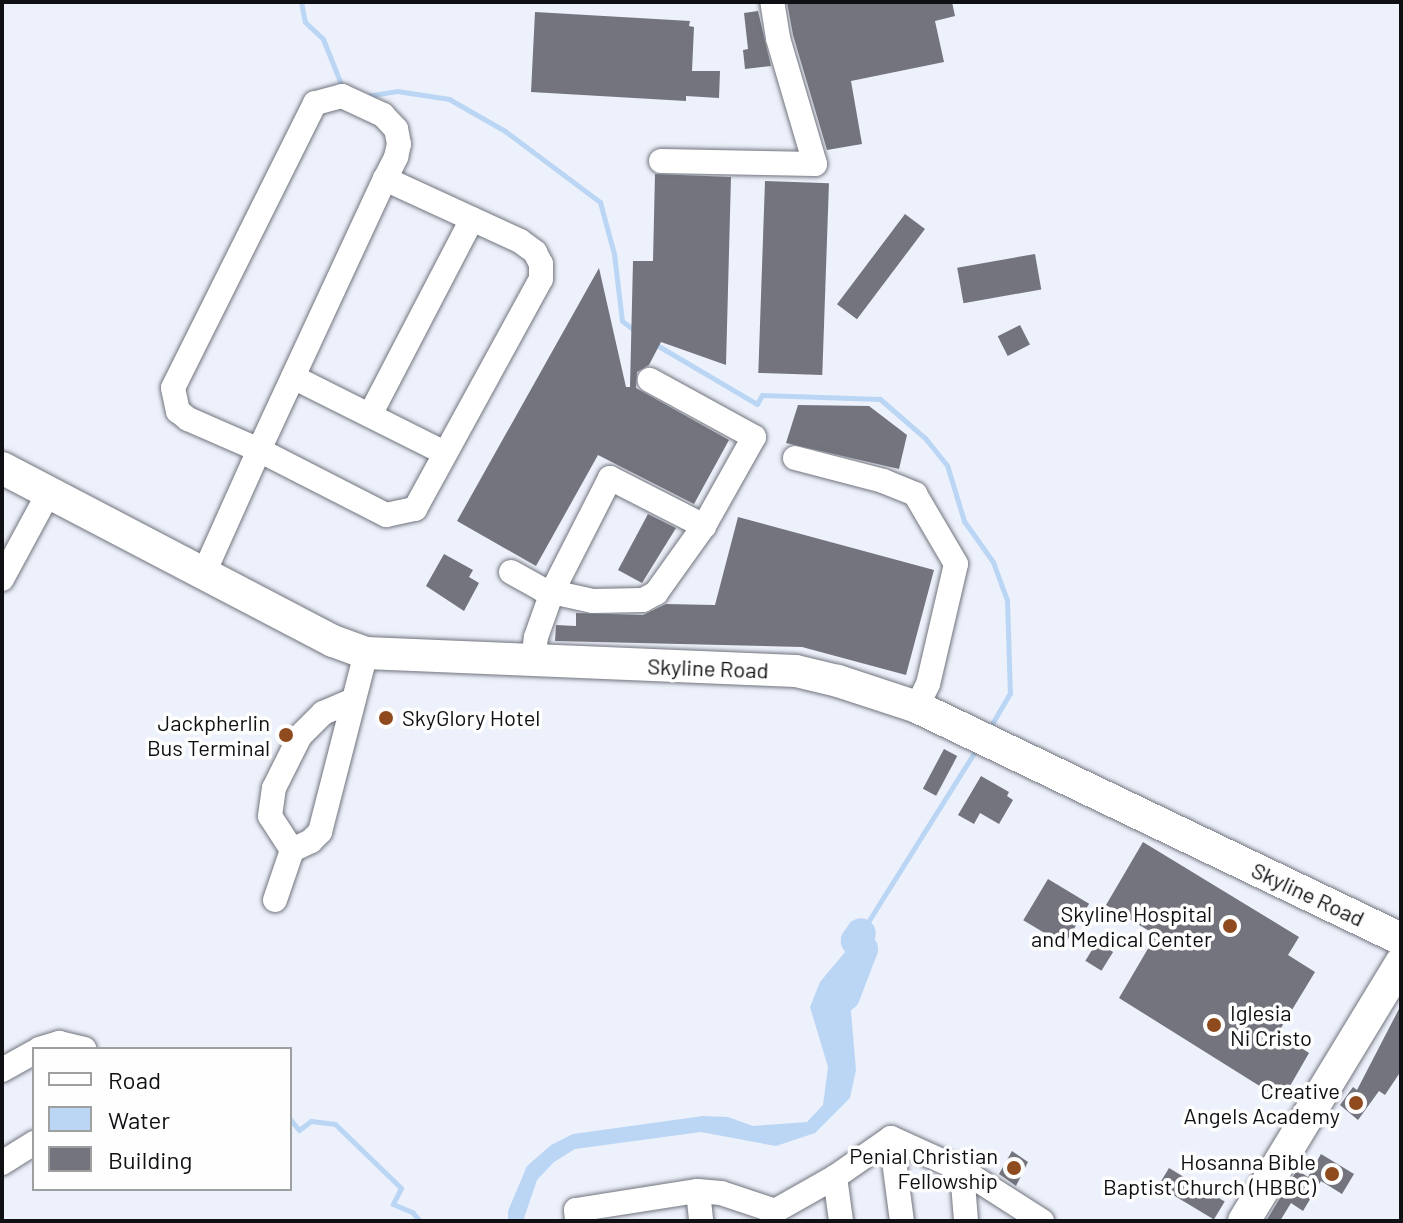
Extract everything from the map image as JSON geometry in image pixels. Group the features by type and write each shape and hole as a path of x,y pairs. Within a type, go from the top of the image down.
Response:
{"main road":[{"name":"Skyline Road","path":"2,468 333,641 366,653 796,671 917,707 1401,939"},
{"path":"1249,1219 1401,963"}],"street":[{"path":"661,161 815,164 772,2"},
{"path":"204,573 259,450 385,179 399,144 396,129 383,115 342,96 315,103 173,388 178,411 188,419 259,450 386,515 415,509 541,279 541,264 535,252 385,179"},
{"path":"370,415 472,219"},
{"path":"293,377 445,453"},
{"path":"511,572 552,592 593,601 643,600 656,593 704,526 754,437 650,380"},
{"path":"795,458 883,481 915,494 956,564 928,684 917,707"},
{"path":"533,661 536,637 552,592 610,478 704,526"},
{"path":"2,579 49,492"},
{"path":"275,900 292,850 311,841 320,832 366,653"},
{"path":"292,850 270,816 274,788 300,736 323,713 353,700"},
{"path":"46,1047 59,1043 76,1047"},
{"path":"3,1067 32,1052"},
{"path":"891,1138 962,1170 1032,1217"},
{"path":"577,1221 576,1210 638,1211 698,1191 721,1193 775,1216 891,1138"},
{"path":"891,1138 902,1221"},
{"path":"2,1163 32,1144"},
{"path":"962,1170 966,1221"},
{"path":"835,1177 841,1221"},
{"path":"698,1191 701,1221"}],"water":[{"path":"861,933 859,975 851,1012 856,1070 850,1098 815,1133 776,1146 701,1132 575,1149 554,1162 537,1180 523,1221 508,1221 508,1211 527,1166 551,1145 573,1134 703,1116 728,1117 753,1126 807,1122 823,1105 828,1067 810,1007 820,982"}],"building":[{"path":"787,2 952,2 955,16 935,21 944,62 851,81 862,144 827,150 793,35"},
{"path":"758,11 771,66 745,69 743,50 748,49 744,13"},
{"path":"535,12 690,21 689,26 694,27 692,71 720,71 719,98 686,96 686,101 531,92"},
{"path":"655,174 731,177 726,365 661,342 649,365 637,372 636,388 729,440 694,504 598,455 536,566 457,521 599,268 626,387 630,387 633,261 653,261"},
{"path":"765,181 829,183 822,375 758,373"},
{"path":"905,214 925,229 857,319 837,304"},
{"path":"1035,254 1041,289 963,303 957,268"},
{"path":"1020,325 1030,345 1008,356 998,336"},
{"path":"798,405 869,406 907,435 899,469 786,443"},
{"path":"648,514 676,528 642,583 618,570"},
{"path":"738,517 934,570 906,675 802,647 555,641 556,625 576,626 576,613 643,615 666,604 715,605"},
{"path":"444,554 473,570 469,577 479,583 464,611 426,586"},
{"path":"944,749 957,756 936,796 923,789"},
{"path":"981,776 1009,792 1007,796 1013,800 999,824 980,813 974,824 958,815"},
{"path":"1143,842 1299,937 1288,955 1315,972 1278,1033 1309,1053 1282,1100 1119,998 1156,935 1106,905"},
{"path":"1048,879 1089,904 1064,945 1023,920"},
{"path":"1097,942 1113,952 1101,971 1085,961"},
{"path":"1401,1005 1401,1071 1385,1095 1379,1091 1358,1120 1340,1105 1353,1087 1357,1090"},
{"name":"Penial Christian Fellowship","path":"1012,1151 1028,1162 1016,1186 999,1174"},
{"path":"1321,1154 1354,1174 1342,1194 1321,1181 1303,1211 1291,1203 1280,1221 1266,1221 1297,1170 1308,1177"},
{"path":"1169,1168 1225,1201 1214,1219 1158,1186"}],"waterway":[{"path":"301,2 305,22 323,39 343,89"},
{"path":"366,96 397,91 449,99 505,131 600,202 614,254 622,321 636,331"},
{"path":"655,344 757,404 762,395 880,399 925,438 947,465 964,521 993,562 1007,600 1010,693 989,729"},
{"path":"861,933 977,748"},
{"path":"845,996 863,949 856,941 861,933"},
{"path":"292,1121 299,1130 311,1121 335,1124 401,1188 393,1204 412,1212 420,1221"}],"place":[{"name":"SkyGlory Hotel","path":"386,718"},
{"name":"Jackpherlin Bus Terminal","path":"286,735"},
{"name":"Skyline Hospital and Medical Center","path":"1230,926"},
{"name":"Iglesia Ni Cristo","path":"1214,1025"},
{"name":"Creative Angels Academy","path":"1356,1103"},
{"name":"Penial Christian Fellowship","path":"1014,1168"},
{"name":"Hosanna Bible Baptist Church (HBBC)","path":"1332,1174"}]}
